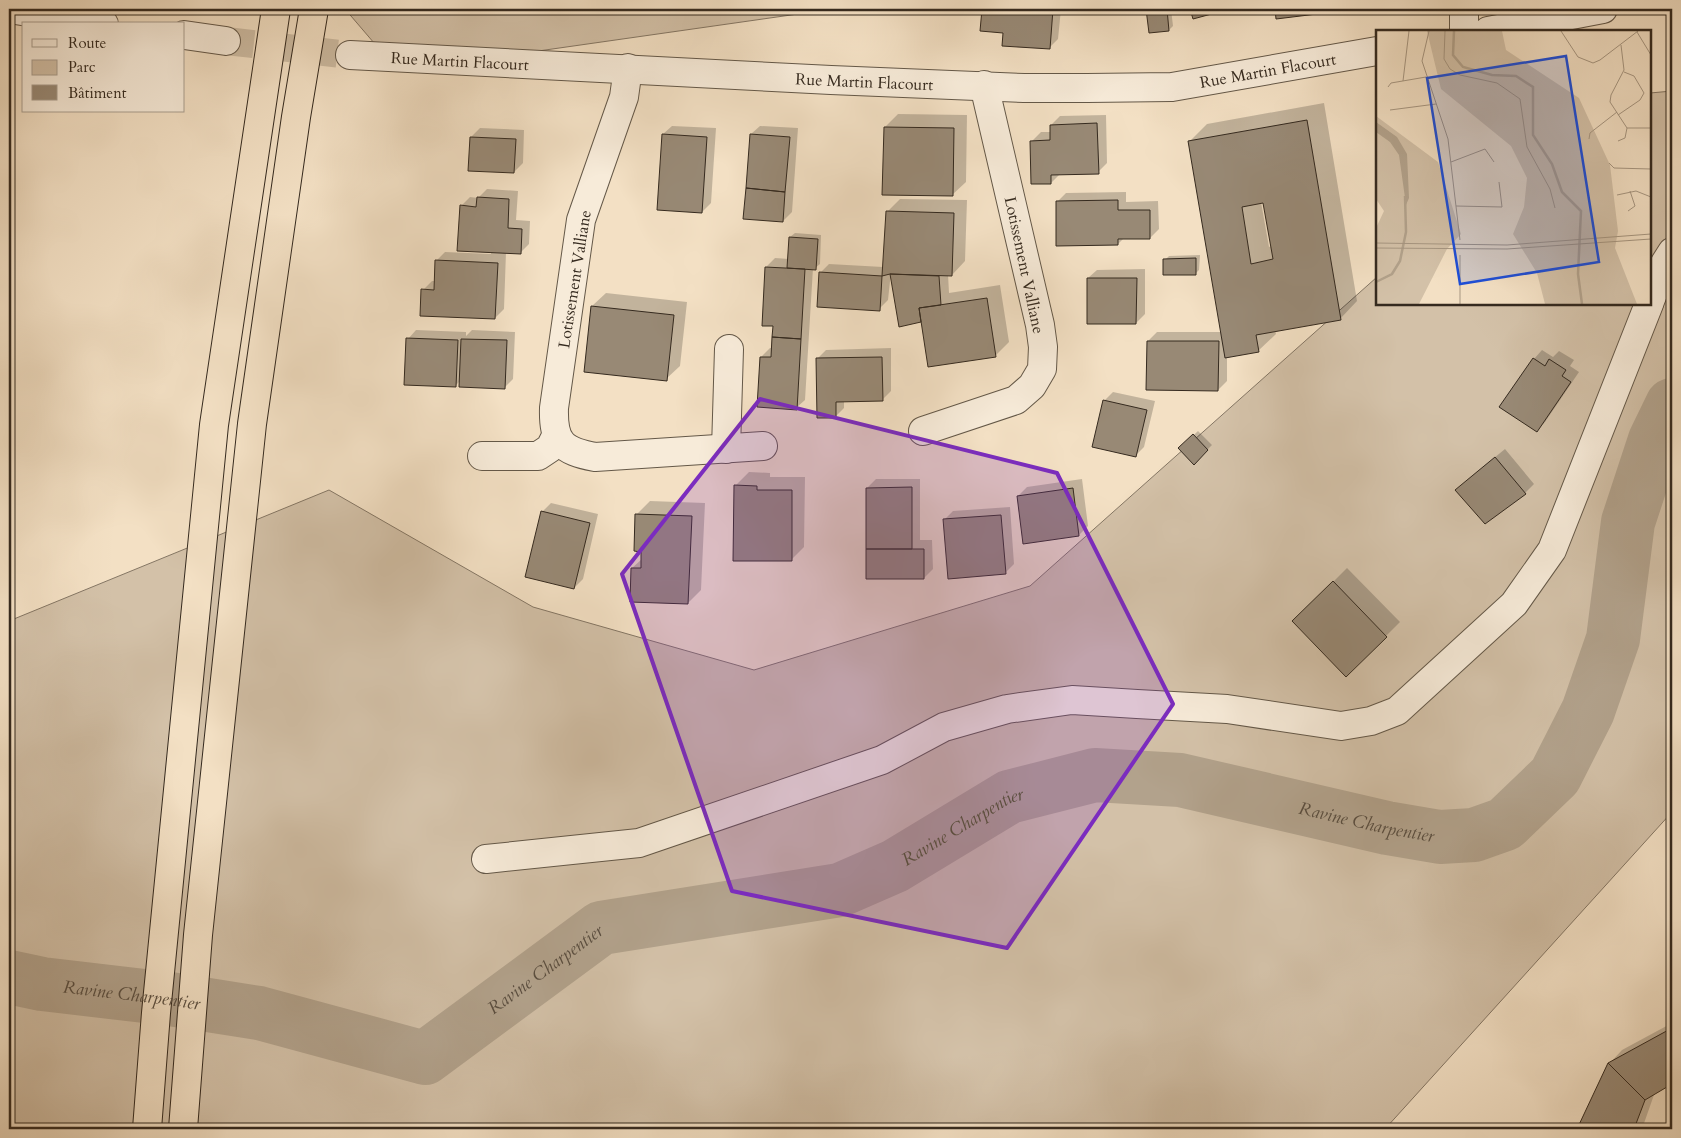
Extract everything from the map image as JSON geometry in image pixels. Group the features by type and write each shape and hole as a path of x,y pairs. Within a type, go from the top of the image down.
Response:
{"highway":[{"path":"146,1129 214,424 276,9"},
{"path":"183,1129 198,935 252,424 296,117 314,9"}],"street":[{"path":"9,9 91,22"},
{"path":"1464,9 1464,30"},
{"path":"1493,30 1603,9"},
{"path":"185,35 226,40"},
{"name":"Rue Martin Flacourt","path":"350,54 831,80 1024,88 1172,88 1376,51"},
{"name":"Lotissement Valliane","path":"556,436 554,408 581,220 624,98 628,68"},
{"name":"Lotissement Valliane","path":"923,431 1016,400 1032,386 1042,369 1043,347 1040,325 984,85"},
{"path":"1651,297 1665,263 1672,252"},
{"path":"486,859 639,843 882,760 944,727 1007,709 1072,700 1227,709 1341,726 1371,721 1397,711 1514,604 1552,550 1648,305"},
{"path":"726,448 729,349"},
{"path":"482,456 538,456 550,448 556,436 562,445 571,451 595,457 763,446"}],"highlighted area":[{"path":"760,399 1057,473 1173,704 1007,948 732,891 622,574"}],"green space":[{"path":"345,9 833,9 398,71"},
{"path":"1672,91 1672,812 1385,1129 9,1129 9,621 329,490 533,607 754,670 1030,586 1376,278 1376,305 1651,305 1651,93"}],"building":[{"path":"982,9 1053,9 1050,49 1002,46 1003,33 980,31"},
{"path":"1146,9 1167,9 1169,31 1149,33"},
{"path":"1190,9 1230,9 1193,19"},
{"path":"1275,9 1325,9 1325,13 1276,19"},
{"path":"1307,120 1341,320 1256,335 1259,352 1225,358 1188,141","holes":["1263,203 1273,259 1251,264 1242,207"]},
{"path":"1097,123 1099,174 1051,175 1051,184 1031,184 1030,141 1050,140 1050,125"},
{"path":"884,127 954,128 953,196 882,195"},
{"path":"662,134 707,137 702,213 657,210"},
{"path":"750,134 790,137 785,192 746,188"},
{"path":"470,137 516,139 514,173 468,171"},
{"path":"746,188 785,192 783,222 743,219"},
{"path":"477,197 509,199 508,228 522,229 521,254 457,251 460,205 476,207"},
{"path":"1118,200 1118,210 1150,210 1150,239 1118,239 1118,245 1056,246 1056,201"},
{"path":"886,211 954,213 952,276 890,274 882,276"},
{"path":"789,237 818,239 816,270 787,268"},
{"path":"1196,258 1196,275 1163,275 1163,259"},
{"path":"435,260 498,263 495,319 420,316 421,289 434,290"},
{"path":"765,267 805,269 801,339 772,337 773,326 762,326"},
{"path":"819,272 882,276 880,311 817,307"},
{"path":"890,274 939,276 941,305 919,308 921,322 899,327"},
{"path":"1087,278 1137,278 1136,324 1087,324"},
{"path":"987,298 996,357 928,367 919,308"},
{"path":"591,306 674,315 667,381 584,372"},
{"path":"772,337 801,339 797,410 757,407 760,357 771,357"},
{"path":"406,338 458,340 456,387 404,385"},
{"path":"461,339 507,340 505,389 459,387"},
{"path":"1147,341 1219,341 1218,391 1146,390"},
{"path":"882,357 883,401 836,402 836,418 817,418 816,358"},
{"path":"1533,358 1545,366 1549,359 1566,370 1562,376 1571,382 1537,432 1499,407"},
{"path":"1103,400 1147,410 1136,457 1092,447"},
{"path":"1193,434 1208,450 1194,465 1178,448"},
{"path":"1495,457 1526,494 1485,524 1455,490"},
{"path":"734,485 757,486 757,490 792,490 792,561 733,561"},
{"path":"912,487 912,549 866,549 866,488"},
{"path":"1073,488 1079,536 1023,544 1017,496"},
{"path":"541,511 590,523 574,589 525,577"},
{"path":"635,514 692,516 688,604 630,602 631,568 641,568 641,552 634,551"},
{"path":"1001,515 1006,574 948,579 943,519"},
{"path":"866,549 924,549 924,579 866,579"},
{"path":"1333,581 1387,637 1346,677 1292,621"},
{"path":"1672,1028 1672,1084 1645,1100 1608,1063"},
{"path":"1608,1063 1645,1100 1634,1129 1577,1129"}],"waterway":[{"name":"Ravine Charpentier","path":"9,977 42,984 170,999 259,1013 425,1058 601,928 840,890 895,866 1009,797 1095,775 1180,780 1387,828 1440,837 1474,835 1505,824 1555,776 1588,711 1613,639 1628,522 1655,440 1672,405"}],"tunnel":[{"path":"226,41 350,55"}]}
